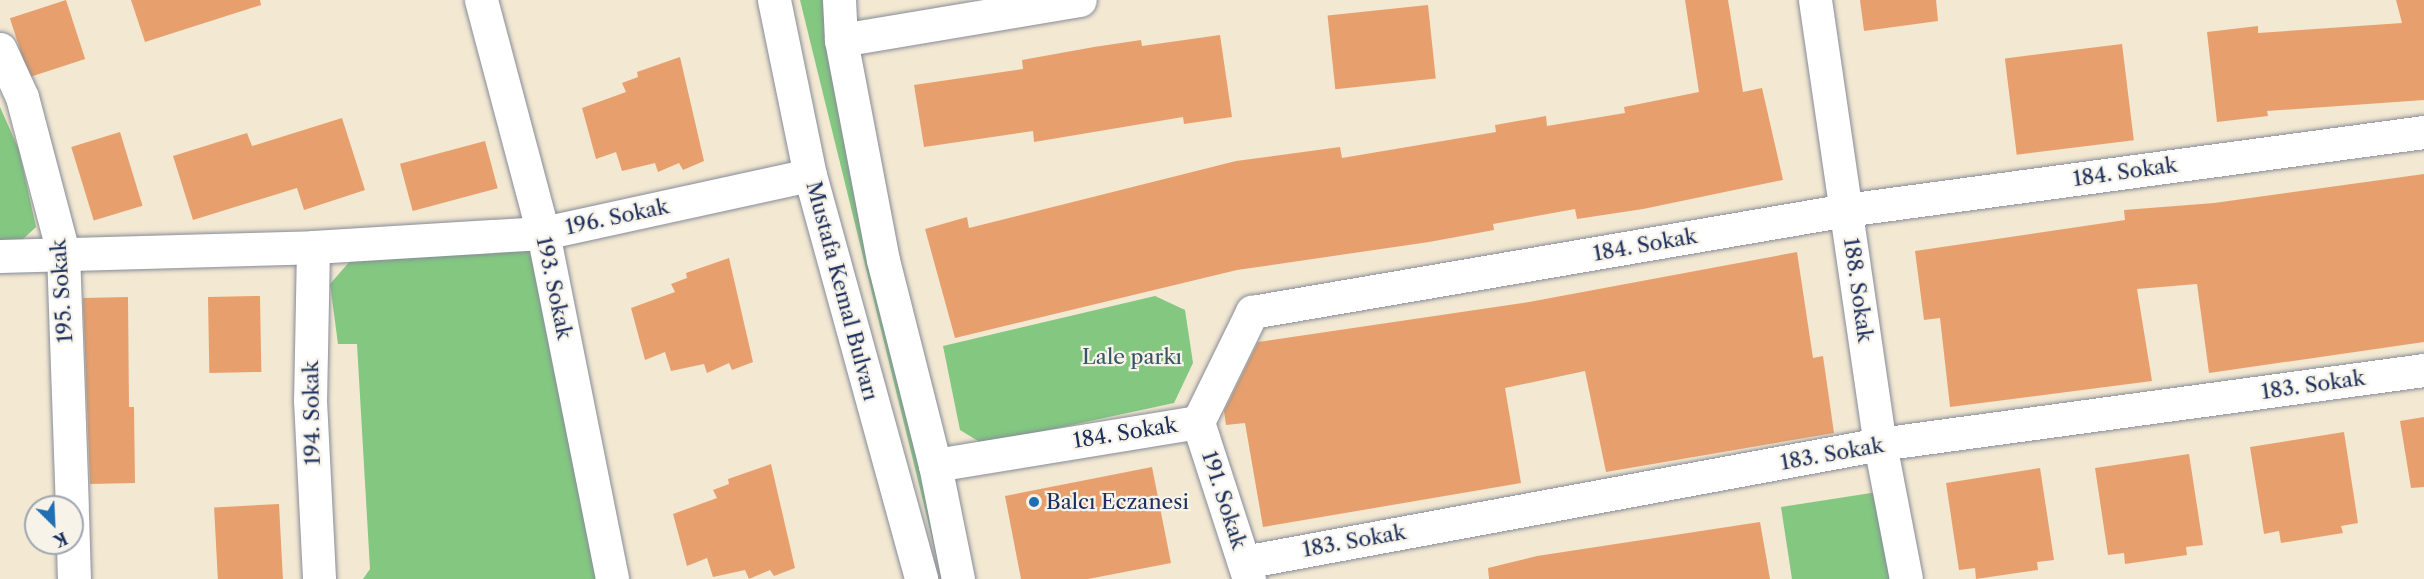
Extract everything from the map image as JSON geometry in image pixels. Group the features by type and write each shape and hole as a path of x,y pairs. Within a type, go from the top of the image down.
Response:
{"street":[{"name":"193. Sokak","path":"481,0 543,233 612,579"},
{"name":"Mustafa Kemal Bulvarı","path":"774,0 810,174 921,579"},
{"path":"839,0 841,40 883,260 934,465 958,579"},
{"path":"841,40 1080,0"},
{"name":"188. Sokak","path":"1815,0 1880,444 1906,579"},
{"name":"195. Sokak","path":"0,49 21,97 63,252 72,495"},
{"name":"184. Sokak","path":"934,465 1198,422 1252,312 1846,210 2424,132"},
{"name":"196. Sokak","path":"0,256 63,252 313,247 543,233 810,174"},
{"name":"194. Sokak","path":"313,247 310,400 319,579"},
{"name":"183. Sokak","path":"1246,570 1880,444 2424,370"},
{"name":"191. Sokak","path":"1198,422 1246,570"},
{"path":"73,555 74,579"}],"green space":[{"path":"800,0 824,0 940,570"},
{"path":"0,107 19,150 36,227 22,240 0,241"},
{"path":"529,248 609,579 363,579 370,569 357,344 338,344 330,284 351,260"},
{"name":"Lale parkı","path":"1155,296 1185,310 1193,363 1174,403 983,444 960,430 943,346"},
{"path":"1884,491 1898,579 1792,579 1781,507"}],"building":[{"path":"66,0 85,59 29,77 10,18"},
{"path":"131,0 260,0 261,5 145,42"},
{"path":"1685,0 1728,0 1743,92 1762,88 1783,180 1643,209 1577,219 1575,209 1493,224 1494,230 1429,242 1237,270 955,338 925,229 967,217 969,228 1236,161 1340,147 1342,158 1496,132 1495,125 1546,116 1547,126 1625,113 1624,107 1699,92"},
{"path":"1860,0 1936,0 1938,21 1864,31"},
{"path":"2396,0 2424,0 2424,100 2267,111 2268,116 2217,122 2207,32 2258,26 2258,33 2402,23"},
{"path":"1428,5 1436,79 1335,89 1328,16"},
{"path":"1220,35 1232,117 1184,124 1183,117 1034,142 1033,131 924,147 914,85 1023,69 1022,60 1094,47 1141,40 1142,46"},
{"path":"2122,44 2134,140 2017,155 2005,58"},
{"path":"680,57 704,161 683,170 679,163 658,172 655,163 622,171 616,152 596,159 582,108 626,92 622,83 638,77 637,72"},
{"path":"342,118 365,190 304,210 297,188 193,220 173,156 247,133 252,146"},
{"path":"120,132 143,206 94,221 71,147"},
{"path":"485,141 498,188 413,211 400,164"},
{"path":"2424,174 2424,342 2209,373 2197,284 2137,289 2152,381 1950,407 1940,318 1924,320 1915,251 2125,220 2124,210 2214,203"},
{"path":"1797,252 1813,358 1823,356 1834,433 1606,472 1585,371 1505,388 1521,483 1263,527 1245,423 1226,425 1224,411 1258,342 1529,302"},
{"path":"729,258 753,362 732,370 729,363 707,373 704,364 671,371 665,352 645,360 631,308 675,292 671,284 687,278 686,273"},
{"path":"260,296 261,372 209,373 208,297"},
{"path":"128,297 129,407 134,407 135,483 90,484 83,298"},
{"path":"2424,417 2424,487 2411,488 2400,421"},
{"path":"2344,432 2358,523 2341,526 2343,533 2281,543 2279,531 2264,534 2250,447"},
{"path":"2189,454 2203,545 2186,547 2187,555 2125,564 2124,553 2108,555 2095,468"},
{"path":"771,464 795,568 774,576 770,570 749,579 745,570 713,577 707,558 687,566 673,514 717,498 713,490 729,484 728,479"},
{"path":"1152,467 1171,563 1088,579 1021,579 1005,496"},
{"path":"2040,468 2054,560 2037,562 2038,570 1976,579 1975,568 1959,570 1946,483"},
{"path":"279,504 283,579 218,579 214,507"},
{"path":"1760,522 1770,579 1489,579 1488,568 1537,556"}],"place":[{"name":"Balcı Eczanesi","path":"1034,502"}]}
